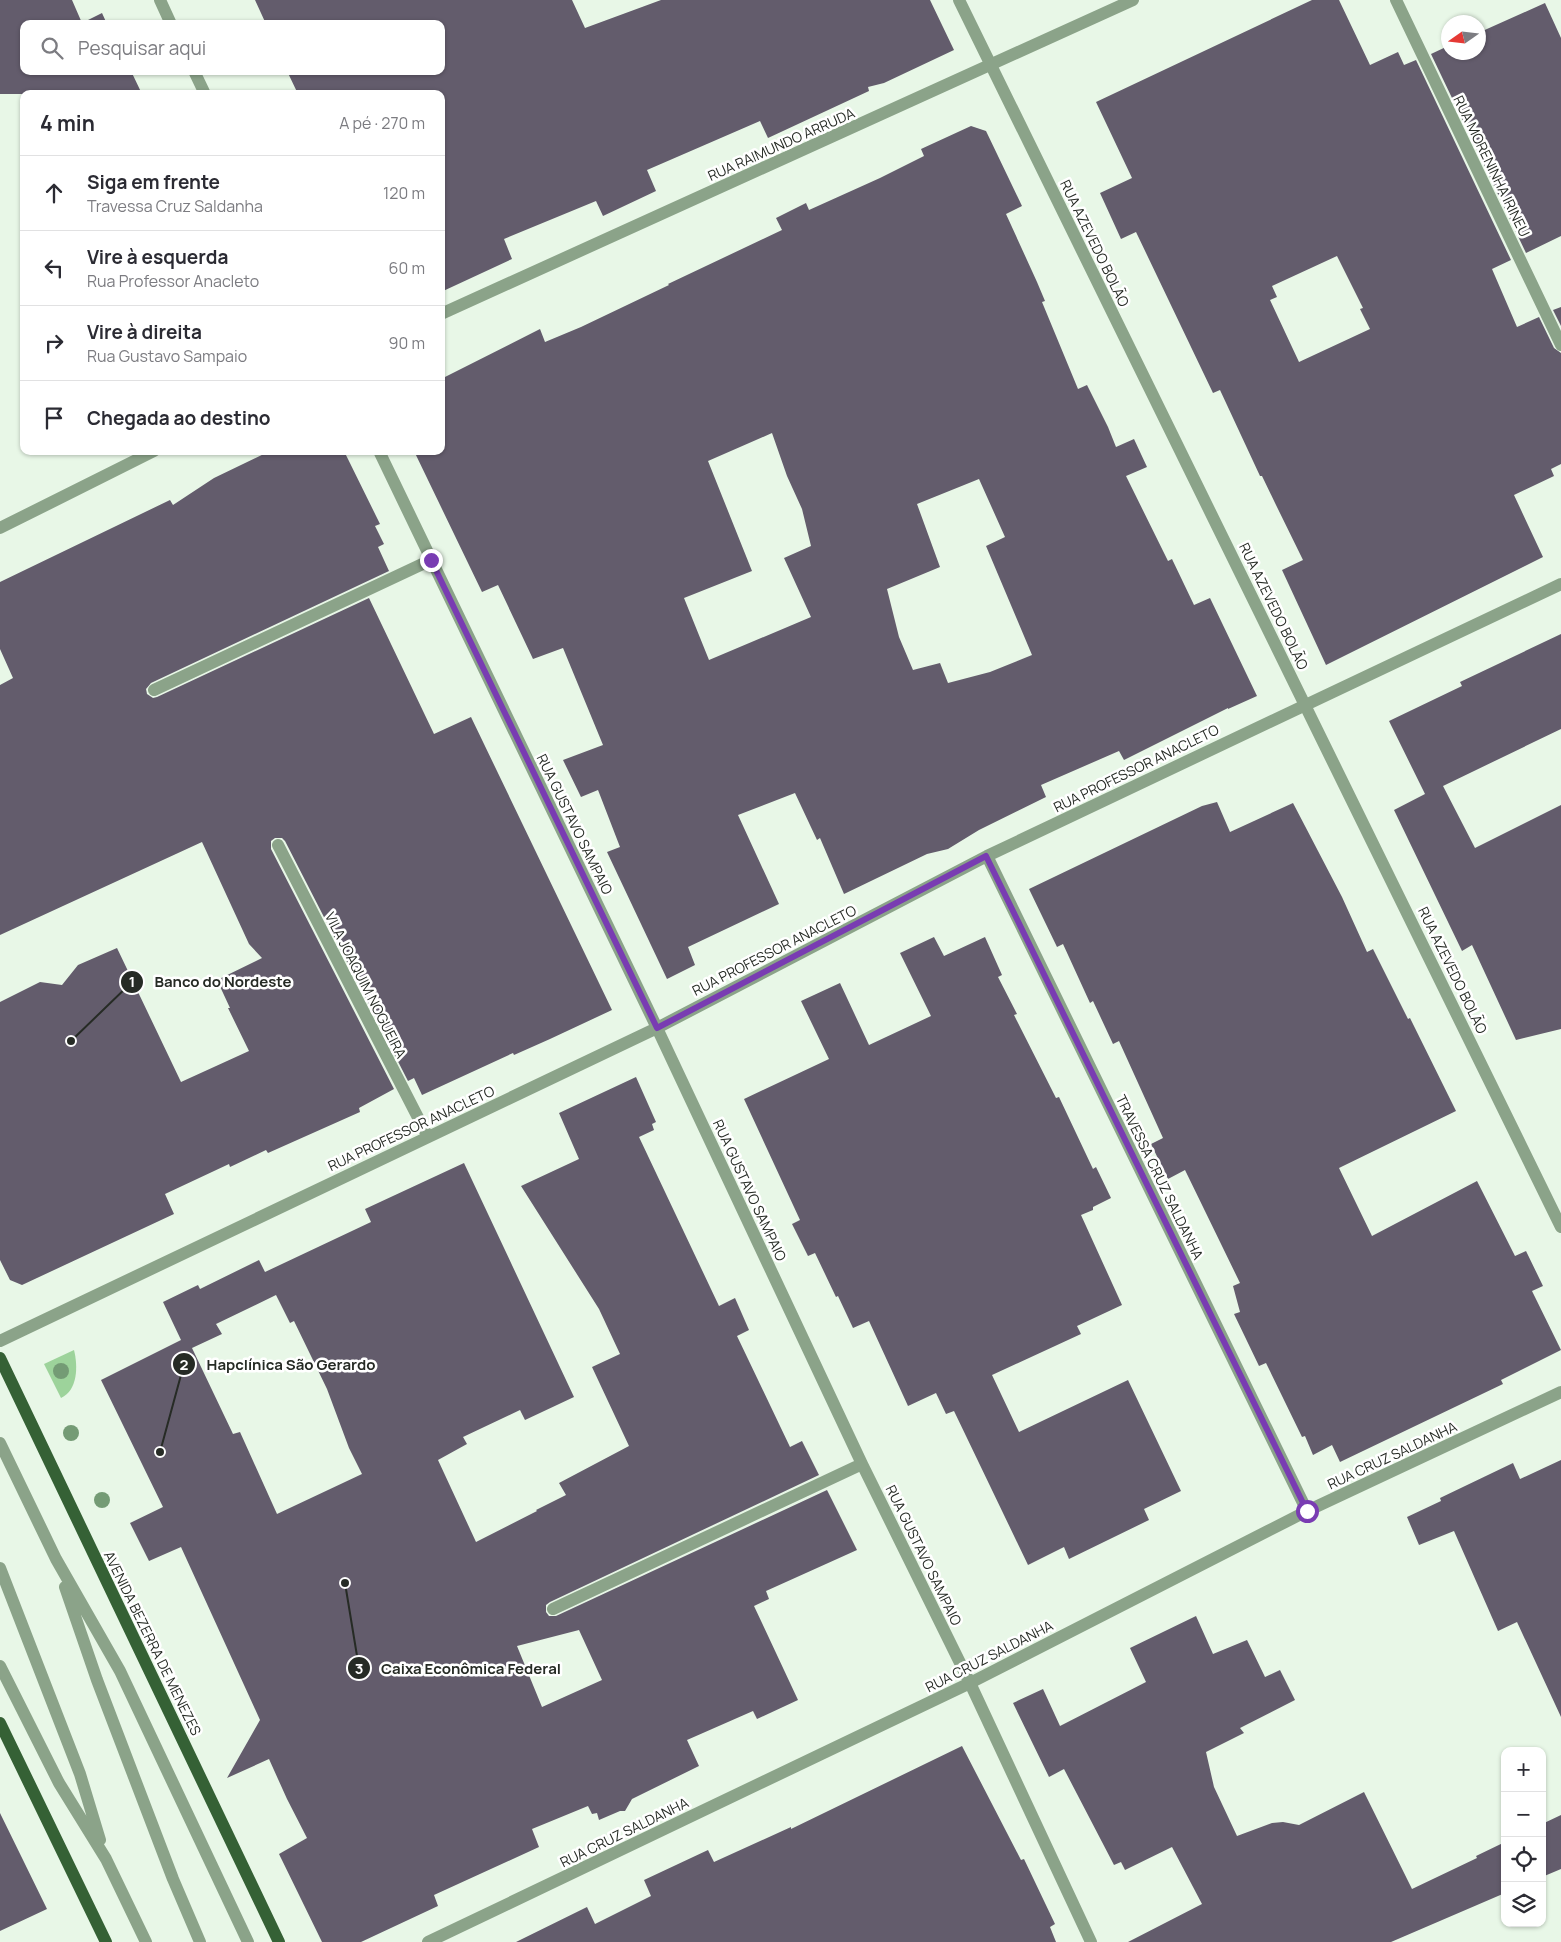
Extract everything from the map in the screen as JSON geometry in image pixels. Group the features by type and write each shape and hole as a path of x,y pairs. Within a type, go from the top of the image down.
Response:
{"main road":[{"name":"AVENIDA BEZERRA DE MENEZES","path":"0,1358 279,1942"},
{"path":"0,1723 106,1942"}],"street":[{"path":"160,0 169,20"},
{"name":"RUA AZEVEDO BOLÃO","path":"959,0 1561,1227"},
{"name":"RUA RAIMUNDO ARRUDA","path":"445,312 1132,0"},
{"name":"RUA MORENINHA IRINEU","path":"1396,0 1561,345"},
{"path":"196,75 203,90"},
{"path":"0,528 146,455"},
{"name":"RUA GUSTAVO SAMPAIO","path":"381,455 657,1028 862,1464 970,1683 1091,1942"},
{"path":"154,690 431,560"},
{"name":"RUA PROFESSOR ANACLETO","path":"0,1340 657,1028 986,856 1561,584"},
{"name":"VILA JOAQUIM NOGUEIRA","path":"278,846 428,1137"},
{"name":"TRAVESSA CRUZ SALDANHA","path":"986,856 1307,1511"},
{"name":"RUA CRUZ SALDANHA","path":"428,1942 970,1683 1307,1511 1561,1392"},
{"path":"0,1443 56,1559 120,1671 248,1942"},
{"path":"553,1609 862,1464"},
{"path":"56,1559 97,1680 176,1888 200,1942"},
{"path":"0,1568 80,1774 106,1860"},
{"path":"0,1666 59,1783 106,1860 146,1942"}],"green space":[{"path":"74,1350 76,1370 74,1384 67,1394 61,1398 44,1364"}],"building":[{"path":"0,0 72,0 81,20 20,20 20,75 133,75 140,90 20,90 20,94 0,94"},
{"path":"255,0 572,0 585,28 661,0 930,0 954,50 884,83 868,87 869,91 768,138 760,121 647,170 656,191 603,216 596,201 504,239 512,259 445,290 445,90 296,90 289,75 445,75 445,20 264,20"},
{"path":"1312,0 1339,0 1370,65 1398,52 1404,65 1416,60 1511,260 1492,269 1517,327 1539,317 1554,348 1561,353 1561,464 1551,469 1554,476 1514,495 1543,557 1326,665 1282,570 1303,560 1262,476 1260,476 1220,390 1213,393 1136,232 1121,239 1100,193 1132,178 1096,102","holes":["1337,256 1363,308 1360,309 1370,329 1299,362 1270,300 1277,297 1272,286"]},
{"path":"1545,3 1561,38 1561,236 1526,253 1431,54 1441,49 1441,60 1486,60 1486,29"},
{"path":"102,13 105,20 88,20"},
{"path":"971,126 986,131 1022,206 1006,214 1045,301 1042,302 1078,389 1087,385 1116,447 1134,439 1147,467 1126,476 1168,561 1172,559 1194,605 1210,598 1257,696 1228,708 1124,760 1119,751 1041,785 1046,797 979,830 948,849 927,854 844,894 820,838 817,840 795,793 738,815 779,904 688,947 695,965 667,979 607,852 620,847 598,790 581,797 563,760 603,745 563,648 533,659 498,585 482,592 416,455 445,455 445,377 540,329 545,342 581,327 782,230 776,218 806,203 809,210 924,156 921,149","holes":["772,433 787,476 802,509 811,546 784,558 811,617 709,660 684,598 752,571 708,461","979,479 1005,537 986,546 1032,655 990,672 948,683 940,663 913,670 899,637 887,589 940,567 917,504"]},
{"path":"1561,307 1561,326 1553,310"},
{"path":"262,455 346,455 380,524 375,526 384,544 378,547 389,571 151,683 146,689 147,694 153,698 157,697 369,598 434,734 471,717 612,1010 422,1095 414,1078 408,1081 285,841 282,838 275,838 271,841 271,849 394,1089 359,1108 360,1112 268,1153 266,1150 230,1167 229,1164 165,1194 174,1214 22,1285 10,1280 0,1260 0,1002 40,982 62,985 78,965 117,948 181,1082 249,1051 217,980 262,958 249,944 202,842 0,935 0,685 13,678 0,649 0,582 170,500 173,505 214,478"},
{"path":"1561,634 1561,729 1443,786 1475,848 1561,805 1561,1029 1516,1040 1472,945 1462,951 1394,810 1425,794 1389,721 1462,686 1460,682"},
{"path":"1217,802 1230,832 1293,803 1342,897 1367,952 1373,949 1456,1111 1339,1168 1372,1236 1477,1181 1515,1256 1526,1251 1543,1286 1532,1291 1561,1350 1501,1380 1503,1384 1340,1462 1332,1445 1313,1455 1305,1436 1302,1437 1266,1363 1259,1366 1234,1314 1240,1312 1233,1286 1240,1283 1185,1170 1168,1179 1151,1144 1163,1138 1119,1041 1113,1044 1093,1001 1090,1003 1063,944 1057,947 1029,889 1202,806"},
{"path":"934,937 944,956 985,937 1002,975 998,977 1017,1014 1014,1015 1056,1098 1059,1097 1093,1169 1096,1167 1111,1198 1093,1207 1093,1210 1081,1215 1122,1305 1077,1326 1081,1334 992,1375 1019,1432 1128,1380 1181,1491 1144,1509 1149,1520 1069,1559 1064,1547 1028,1565 954,1411 946,1414 936,1393 908,1406 869,1321 853,1328 815,1253 808,1256 792,1224 800,1220 744,1099 829,1059 801,1001 840,983 869,1045 931,1016 900,953"},
{"path":"636,1077 656,1122 652,1124 654,1130 639,1137 719,1306 735,1298 749,1330 737,1336 790,1447 802,1441 819,1475 550,1602 546,1605 546,1612 549,1616 556,1616 827,1490 857,1550 766,1591 769,1599 754,1606 798,1700 757,1719 753,1711 687,1740 699,1766 632,1799 625,1811 620,1811 599,1820 597,1813 592,1814 588,1806 532,1829 539,1847 434,1895 438,1906 361,1942 322,1942 279,1854 307,1838 269,1759 227,1778 260,1720 181,1547 149,1561 130,1523 163,1507 101,1380 181,1340 163,1302 198,1285 200,1289 259,1260 265,1272 371,1222 365,1209 464,1163 574,1397 525,1420 520,1410 463,1437 467,1444 438,1460 476,1542 566,1495 559,1483 629,1446 592,1367 620,1354 599,1309 521,1186 579,1159 559,1113","holes":["276,1295 290,1323 294,1321 327,1389 349,1448 362,1474 277,1514 240,1432 233,1434 192,1348 222,1334 216,1324","579,1630 602,1680 542,1707 517,1646"]},
{"path":"1561,1460 1561,1717 1517,1622 1498,1631 1454,1531 1419,1545 1407,1517 1441,1501 1440,1498 1513,1463 1520,1479"},
{"path":"1196,1616 1213,1654 1247,1640 1265,1677 1280,1670 1295,1700 1240,1728 1244,1733 1206,1752 1214,1787 1237,1836 1272,1823 1283,1822 1299,1825 1364,1792 1412,1889 1477,1858 1476,1856 1501,1844 1501,1895 1391,1942 1128,1942 1202,1904 1172,1847 1125,1870 1121,1862 1114,1865 1064,1769 1049,1777 1013,1703 1043,1689 1060,1726 1146,1682 1130,1648"},
{"path":"962,1746 1021,1860 1024,1859 1055,1924 1050,1927 1056,1942 516,1942 587,1907 595,1924 651,1896 644,1880 708,1850 714,1862 791,1827 791,1829"},
{"path":"0,1813 47,1909 0,1931"},
{"path":"1561,1815 1561,1869 1546,1875 1546,1837 1546,1822"}],"place":[{"name":"Banco do Nordeste","path":"71,1041"},
{"name":"Hapclínica São Gerardo","path":"160,1452"},
{"name":"Caixa Econômica Federal","path":"345,1583"}],"route":[{"path":"431,560 657,1028 986,856 1307,1511"}]}
